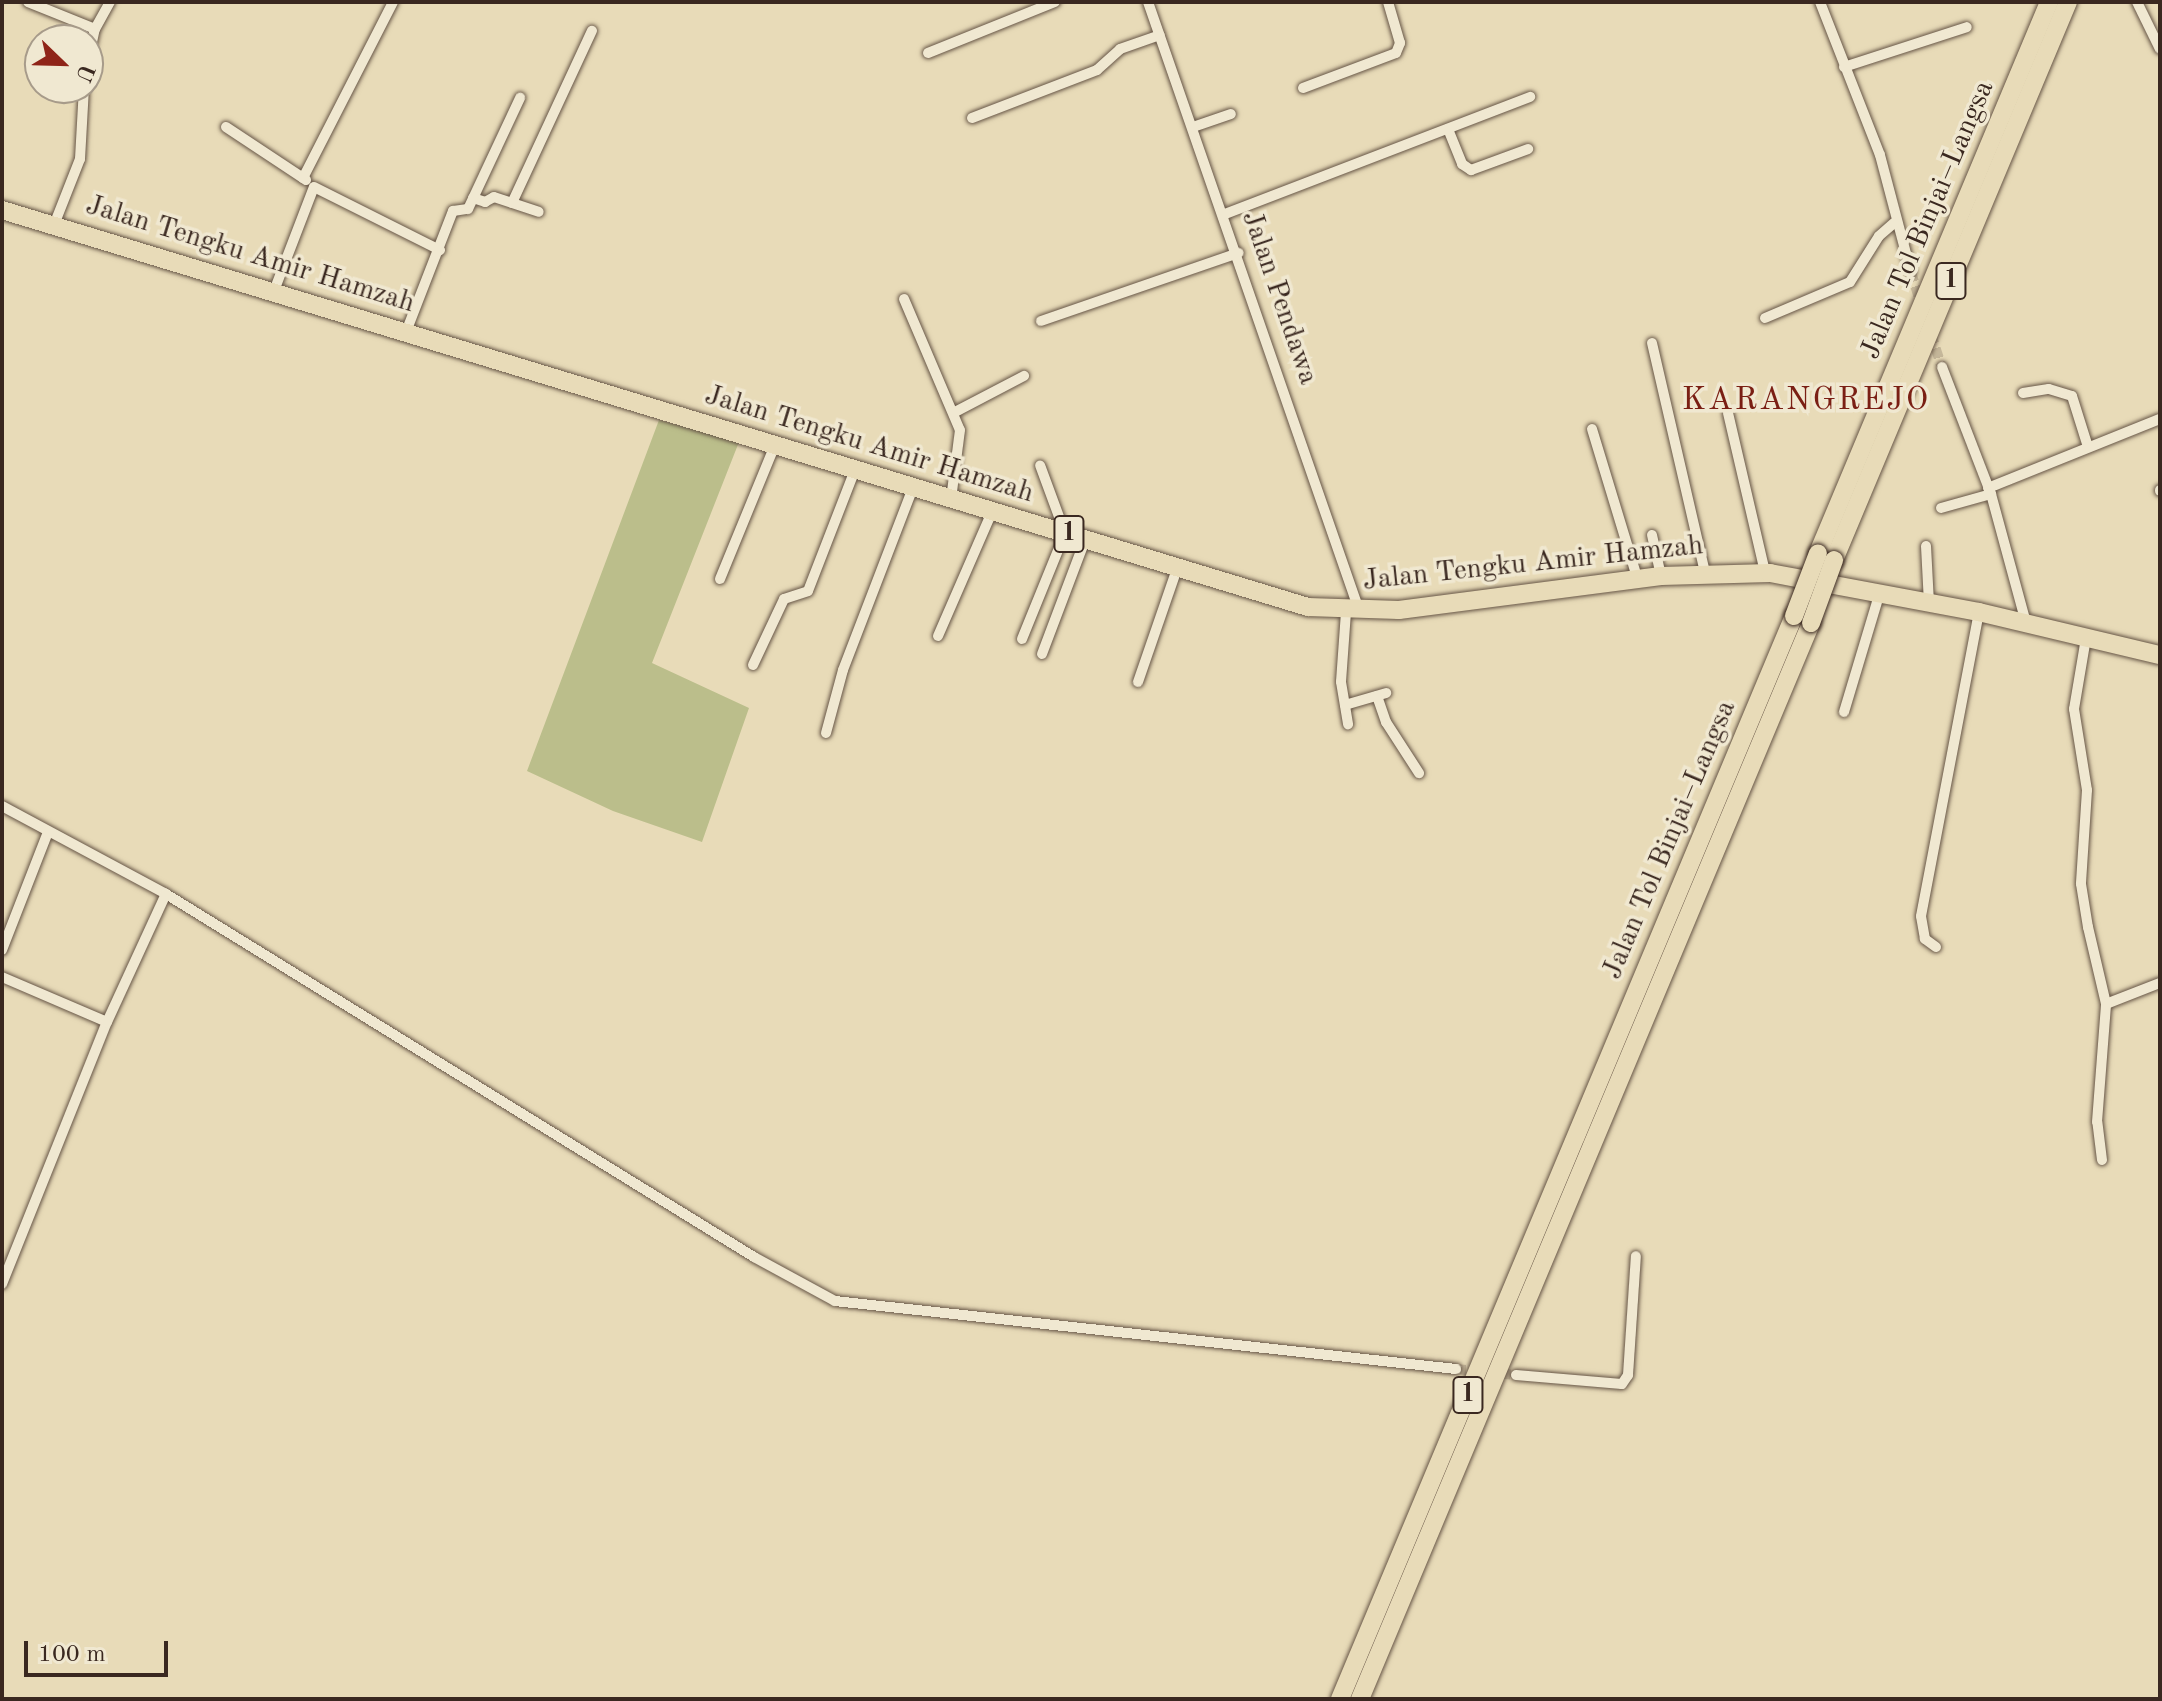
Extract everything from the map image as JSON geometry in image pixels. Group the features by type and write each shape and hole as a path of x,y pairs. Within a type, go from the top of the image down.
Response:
{"highway":[{"name":"Jalan Tol Binjai–Langsa","path":"1340,1699 1623,1049 1802,619 2049,2"},
{"name":"Jalan Tol Binjai–Langsa","path":"1826,557 2068,2"},
{"name":"Jalan Tengku Amir Hamzah","path":"3,210 1294,604 1353,612 1661,576 1765,572 1979,612 2160,655"},
{"name":"Jalan Tol Binjai–Langsa","path":"1360,1699 1603,1096"}],"street":[{"path":"28,2 83,24"},
{"path":"98,24 110,2"},
{"path":"303,178 393,2"},
{"path":"928,53 1055,2"},
{"name":"Jalan Pendawa","path":"1148,2 1239,253 1353,612"},
{"path":"1303,88 1396,53 1400,43 1388,2"},
{"path":"1820,2 1880,155 1894,223 1911,272"},
{"path":"2137,2 2160,49"},
{"path":"1844,67 1967,27"},
{"path":"512,203 592,31"},
{"path":"972,118 1097,70 1120,49 1160,35"},
{"path":"1225,214 1530,97"},
{"path":"406,332 453,211 466,212 520,98"},
{"path":"54,225 80,159 83,104"},
{"path":"1193,127 1231,114"},
{"path":"226,127 314,187 440,250"},
{"path":"1448,129 1462,164 1471,170 1528,149"},
{"path":"274,291 314,187"},
{"path":"473,198 512,203 539,212"},
{"path":"1765,318 1850,282 1879,236 1894,223"},
{"path":"1041,321 1239,253"},
{"path":"904,299 955,412 961,438 951,499"},
{"path":"1652,343 1705,573"},
{"path":"1942,367 1990,491 2026,625"},
{"path":"955,412 1024,376"},
{"path":"2023,393 2049,389 2072,396 2088,447"},
{"path":"1728,413 1765,572"},
{"path":"1941,508 1990,491 2160,419"},
{"path":"1592,429 1638,580"},
{"path":"720,579 775,445"},
{"path":"1022,639 1065,533 1040,465"},
{"path":"753,665 784,599 808,591 855,470"},
{"path":"826,733 843,670 913,488"},
{"path":"938,636 992,512"},
{"path":"1652,535 1661,576"},
{"path":"1042,654 1085,540"},
{"path":"1926,546 1929,603"},
{"path":"1138,682 1177,569"},
{"path":"1844,712 1880,592"},
{"path":"1348,724 1341,670 1353,612"},
{"path":"1936,947 1925,939 1921,916 1979,612"},
{"path":"2086,638 2074,709 2087,790 2081,884 2106,1004 2097,1122 2102,1160"},
{"path":"1345,705 1382,694 1386,722 1419,773"},
{"path":"2,806 166,894 754,1257 835,1301 1456,1369"},
{"path":"2,950 48,832"},
{"path":"2,1284 107,1022 166,894"},
{"path":"2,980 107,1022"},
{"path":"2106,1004 2160,983"},
{"path":"1516,1375 1622,1384 1628,1375 1636,1256"}],"green space":[{"path":"659,420 739,442 652,663 749,708 702,842 613,811 527,771"}],"tunnel":[{"path":"1911,272 1921,304"},
{"path":"1931,334 1942,367"},
{"path":"1456,1369 1516,1375"}],"district":[{"name":"KARANGREJO","path":"1806,401"}]}
